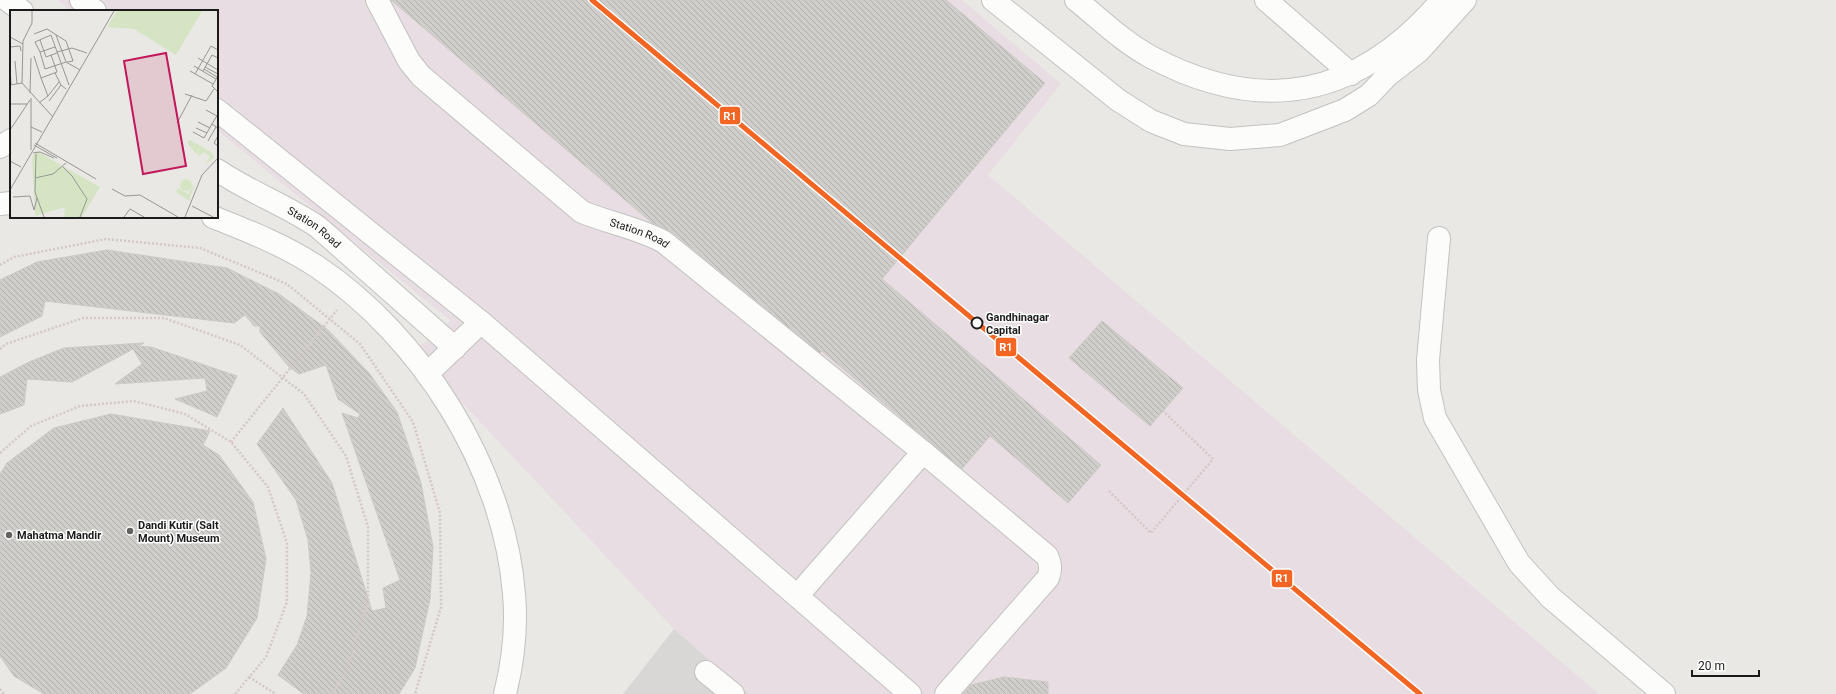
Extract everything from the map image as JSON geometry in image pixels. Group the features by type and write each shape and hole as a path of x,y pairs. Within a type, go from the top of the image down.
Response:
{"street":[{"path":"7,0 21,10"},
{"path":"81,0 94,10"},
{"name":"Station Road","path":"377,0 381,5 409,62 421,76 582,212 605,221 649,233 664,242 923,452 1047,556 1051,570 1048,578 946,694"},
{"path":"993,0 1118,100 1151,121 1184,134 1230,138 1280,134 1345,110 1369,95 1388,76 1419,51 1465,0"},
{"path":"1076,0 1131,44 1150,56 1190,75 1226,87 1262,91 1290,91 1326,84 1351,74 1386,54 1427,18 1442,0"},
{"path":"1266,0 1351,74"},
{"path":"218,111 481,322 798,595 910,694"},
{"path":"0,147 10,141"},
{"name":"Station Road","path":"218,171 230,179 305,218 318,227 454,348"},
{"path":"0,204 10,202"},
{"path":"215,218 292,251 316,266 350,291 409,349 448,403 483,470 504,529 514,594 513,662 505,694"},
{"path":"1439,238 1428,360 1429,390 1435,418 1519,564 1550,597 1664,694"},
{"path":"427,374 481,322"},
{"path":"798,595 923,452"},
{"path":"706,672 733,694"}],"path":[{"path":"0,265 14,258 106,239 200,248 287,284 360,344 412,422 440,513 441,608 415,694"},
{"path":"0,349 6,344 83,318 164,318 240,345 304,394 346,456 368,527 368,602 345,674 331,694"},
{"path":"231,442 282,377 330,320"},
{"path":"0,453 31,426 80,406 134,401 186,414 231,442 268,487 287,543 287,602 266,657 236,694"},
{"path":"1109,491 1151,533 1213,459 1163,410"},
{"path":"249,677 276,694"},
{"path":"0,689 4,694"}],"shaded area":[{"path":"58,0 962,0 1061,84 988,175 1599,694 749,694 674,629 414,351 451,321 218,131 218,10 70,10"},
{"path":"674,629 749,694 623,694"}],"building":[{"path":"391,0 946,0 1045,83 882,279 1101,465 1068,503 990,436 962,469 822,351 820,353 672,232 651,222"},
{"path":"107,250 227,268 279,294 327,329 369,373 397,412 421,483 433,547 430,599 415,668 399,694 304,694 278,675 297,645 307,616 311,573 308,540 296,500 257,444 283,408 332,483 372,611 386,608 383,588 400,580 342,413 358,418 360,414 338,399 326,365 299,374 289,367 260,332 260,326 254,326 245,315 234,323 45,301 42,316 0,337 0,280 37,262"},
{"path":"1102,321 1183,388 1150,426 1069,358"},
{"path":"144,343 138,346 151,347 237,376 217,417 175,399 207,391 205,378 115,384 142,364 133,349 72,382 27,379 24,405 0,414 0,377 29,362 64,348"},
{"name":"Dandi Kutir (Salt Mount) Museum","path":"111,414 210,431 203,445 219,455 253,502 266,559 257,618 226,668 190,694 44,694 14,676 0,656 0,474 7,463 54,428"},
{"path":"1004,677 1048,682 1048,694 963,694 971,685"}],"transit line":[{"name":"R1","path":"592,0 1420,694"}],"place":[{"name":"Gandhinagar Capital","path":"977,323"},
{"name":"Dandi Kutir (Salt Mount) Museum","path":"130,531"},
{"name":"Mahatma Mandir","path":"9,535"}]}
